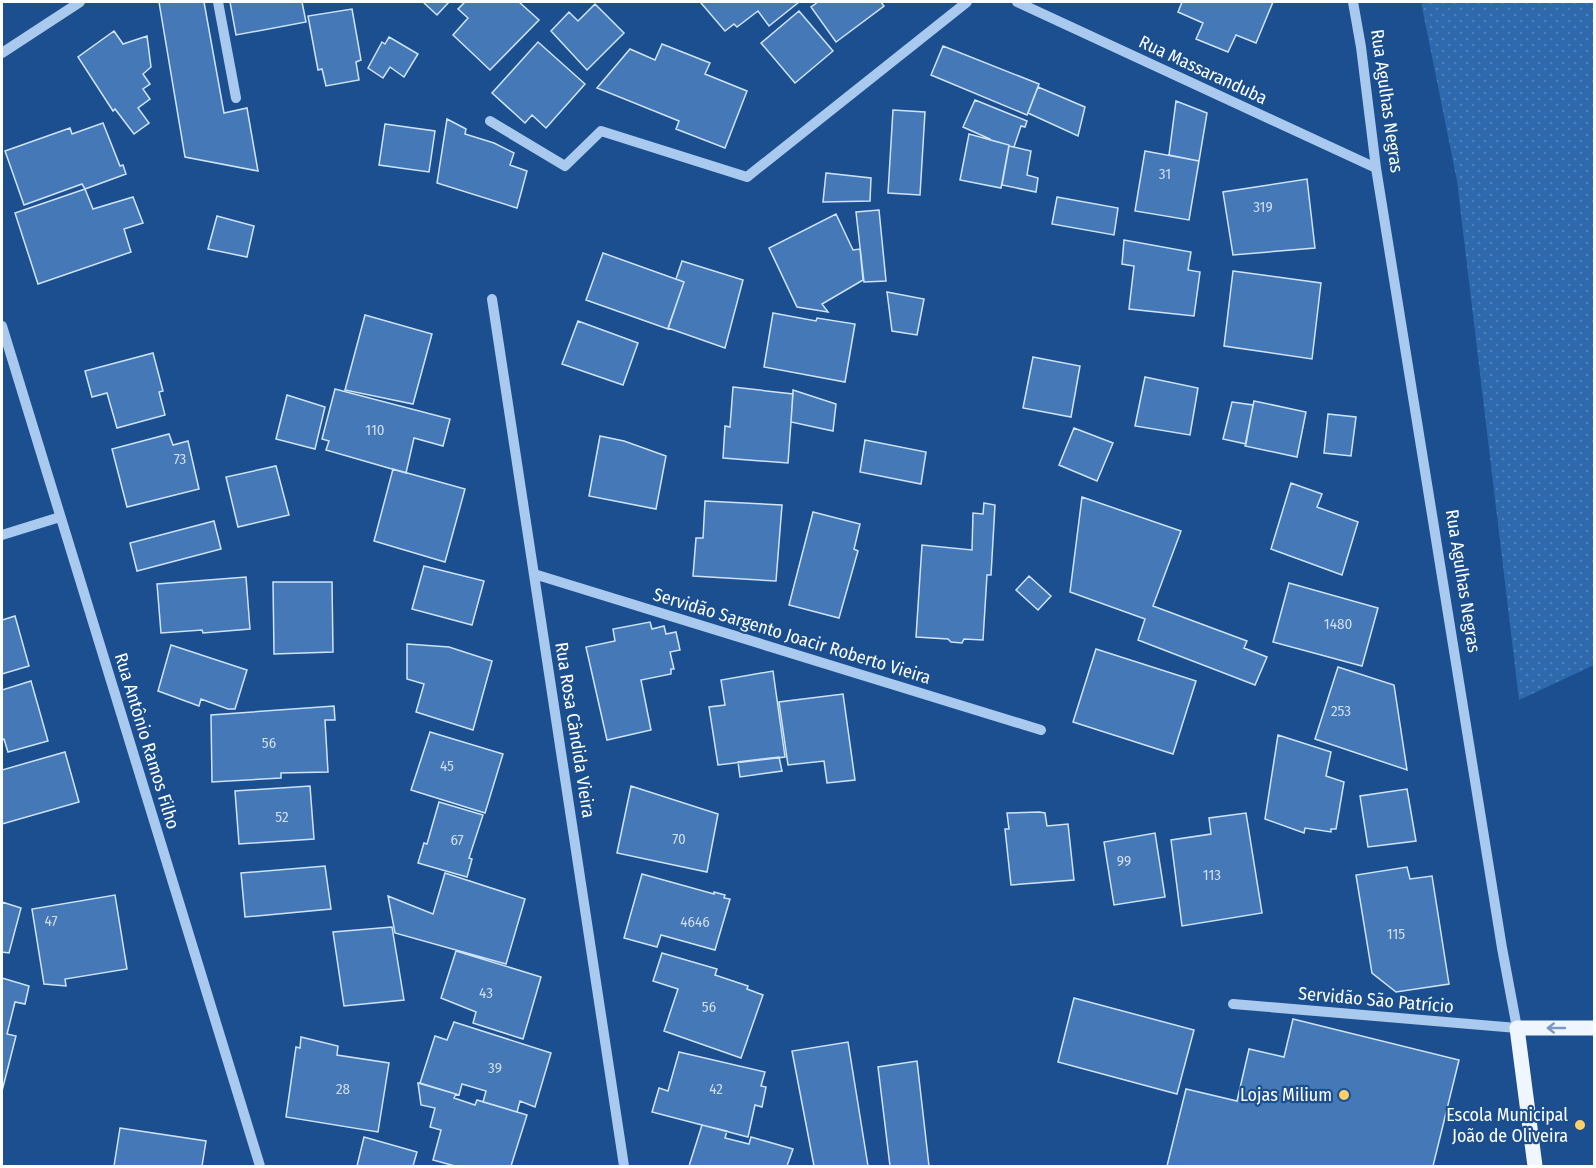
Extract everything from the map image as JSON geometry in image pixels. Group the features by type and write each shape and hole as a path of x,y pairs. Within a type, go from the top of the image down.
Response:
{"main road":[{"path":"1517,1028 1594,1028"},
{"name":"Rua Agulhas Negras","path":"1517,1028 1535,1167"}],"street":[{"path":"2,53 80,2"},
{"path":"218,2 236,98"},
{"path":"490,121 565,166 601,131 747,177 967,2"},
{"name":"Rua Massaranduba","path":"1017,2 1376,168"},
{"name":"Rua Agulhas Negras","path":"1353,2 1376,168 1500,936 1517,1028"},
{"name":"Rua Rosa Cândida Vieira","path":"492,299 624,1167"},
{"name":"Rua Antônio Ramos Filho","path":"2,326 260,1167"},
{"path":"2,535 60,517"},
{"name":"Servidão Sargento Joacir Roberto Vieira","path":"534,574 1041,730"},
{"name":"Servidão São Patrício","path":"1233,1004 1517,1028"}],"shaded area":[{"path":"1421,2 1594,2 1594,665 1519,700 1457,181"}],"building":[{"path":"159,2 204,2 224,113 247,108 258,171 185,157"},
{"path":"230,2 302,2 306,22 236,35"},
{"path":"423,2 449,2 437,15"},
{"path":"465,2 519,2 539,20 490,70 453,35 468,18 458,9"},
{"path":"799,2 769,26 758,11 737,27 734,24 725,31 701,3"},
{"path":"818,2 881,2 884,6 836,42 811,7"},
{"path":"1182,2 1273,2 1256,43 1236,35 1228,52 1196,39 1203,23 1178,12"},
{"path":"595,4 624,33 587,70 551,31 569,12 578,21"},
{"path":"352,9 361,60 356,62 359,80 326,86 322,69 318,70 308,16"},
{"path":"799,11 833,51 795,83 761,43"},
{"path":"114,31 123,44 147,36 151,67 143,74 150,84 143,89 150,99 138,108 149,123 134,134 115,109 113,111 78,57"},
{"path":"389,37 418,54 404,77 390,67 383,78 368,68 382,42 385,44"},
{"path":"538,42 585,84 546,128 532,115 525,123 492,93"},
{"path":"662,44 710,63 705,74 747,91 725,148 676,129 679,121 597,88 630,49 655,60"},
{"path":"943,46 1039,84 1027,115 931,75"},
{"path":"1038,87 1085,107 1078,136 1028,113"},
{"path":"975,100 1027,121 1025,127 1021,126 1014,147 990,140 963,127"},
{"path":"1176,101 1207,113 1199,161 1169,155"},
{"path":"893,110 925,112 920,195 888,193"},
{"path":"447,119 466,129 465,134 494,143 514,153 510,165 527,171 517,208 437,183"},
{"path":"103,123 120,166 123,165 126,174 85,189 82,184 24,205 5,151 70,128 72,134"},
{"path":"385,124 435,131 429,172 379,165"},
{"path":"969,134 1009,145 1001,188 960,180"},
{"path":"1009,146 1031,151 1027,175 1038,178 1036,192 1002,185"},
{"path":"1145,151 1199,161 1189,220 1135,211"},
{"path":"826,173 871,178 870,201 823,202"},
{"path":"1307,179 1315,248 1233,255 1223,192"},
{"path":"85,189 93,209 133,197 143,223 124,229 131,252 38,284 15,213"},
{"path":"1057,197 1118,208 1114,235 1052,224"},
{"path":"879,210 886,281 864,282 856,212"},
{"path":"836,214 853,250 860,249 863,280 822,304 828,312 797,307 769,248"},
{"path":"217,216 254,226 247,257 208,249"},
{"path":"1124,240 1191,252 1188,270 1200,272 1194,316 1129,309 1134,266 1122,264"},
{"path":"603,253 684,282 668,329 586,300"},
{"path":"682,261 743,280 725,348 668,328 684,282 676,279"},
{"path":"1233,271 1321,283 1312,359 1224,346"},
{"path":"887,292 924,299 917,335 892,331"},
{"path":"773,313 816,321 817,318 855,324 845,382 764,367"},
{"path":"365,315 432,334 413,404 345,390"},
{"path":"578,321 638,343 623,385 562,364"},
{"path":"153,353 163,391 159,392 165,415 117,428 107,393 92,397 85,371"},
{"path":"1033,357 1080,366 1071,417 1023,408"},
{"path":"1145,377 1198,388 1190,435 1135,426"},
{"path":"733,387 793,394 788,463 723,458 725,426 730,427"},
{"path":"335,389 450,419 443,446 414,438 406,473 326,450 329,441 322,439"},
{"path":"793,390 836,404 833,431 791,422"},
{"path":"287,395 325,407 315,449 276,439"},
{"path":"1254,401 1306,412 1297,457 1245,446"},
{"path":"1232,402 1253,405 1246,444 1223,439"},
{"path":"1328,414 1356,417 1351,456 1324,453"},
{"path":"1074,428 1113,443 1097,481 1059,465"},
{"path":"169,434 173,445 188,441 199,489 127,507 112,449"},
{"path":"600,436 624,441 666,456 656,509 589,496"},
{"path":"865,440 926,452 921,484 860,472"},
{"path":"276,466 289,515 238,527 226,477"},
{"path":"393,469 465,489 445,562 374,541"},
{"path":"1291,483 1322,494 1317,507 1358,522 1342,575 1271,549"},
{"path":"1082,497 1181,531 1153,606 1247,641 1244,648 1267,657 1255,685 1138,640 1145,619 1070,592"},
{"path":"705,501 782,505 776,581 693,576 696,538 703,538"},
{"path":"984,503 995,505 991,575 987,575 983,640 964,639 962,643 951,642 948,639 916,637 922,545 972,550 973,513 983,514"},
{"path":"813,512 860,524 854,549 858,551 839,618 789,605"},
{"path":"214,521 221,549 137,571 130,543"},
{"path":"424,566 484,581 472,625 412,609"},
{"path":"1029,576 1051,596 1038,610 1016,590"},
{"path":"246,577 250,629 203,633 202,630 161,633 157,584"},
{"path":"273,582 332,582 333,652 274,654"},
{"path":"1289,583 1378,608 1362,666 1273,642"},
{"path":"15,616 29,666 2,674 2,620"},
{"path":"650,622 652,629 664,626 666,634 676,632 680,650 670,652 674,669 671,669 671,674 641,680 651,730 607,740 586,647 615,641 613,629"},
{"path":"407,644 449,647 492,661 473,730 416,712 424,684 407,679"},
{"path":"171,645 247,670 235,709 228,709 201,699 199,706 158,691"},
{"path":"1096,649 1196,681 1173,754 1073,722"},
{"path":"1338,667 1394,685 1407,770 1315,739"},
{"path":"773,671 785,757 718,765 709,707 725,705 721,680"},
{"path":"31,681 48,741 8,752 4,739 2,740 2,690"},
{"path":"843,694 855,780 827,783 824,761 788,765 779,702"},
{"path":"334,706 335,720 325,720 328,772 281,773 281,778 212,782 211,715"},
{"path":"430,732 503,754 485,813 411,790"},
{"path":"1278,735 1331,752 1326,776 1344,782 1336,829 1331,829 1331,832 1305,828 1304,833 1265,819"},
{"path":"65,752 79,802 2,824 2,770"},
{"path":"779,757 782,771 740,777 738,762"},
{"path":"310,786 314,839 239,844 235,791"},
{"path":"631,786 718,814 707,872 617,853"},
{"path":"1407,789 1416,841 1368,847 1360,796"},
{"path":"439,802 483,815 469,858 472,859 467,877 418,863 424,843 427,844"},
{"path":"1007,813 1045,813 1047,826 1068,824 1074,880 1011,885 1005,829 1009,829"},
{"path":"1246,813 1262,913 1182,926 1171,840 1211,834 1209,818"},
{"path":"1155,833 1165,897 1114,905 1104,842"},
{"path":"325,866 331,909 245,917 241,873"},
{"path":"1407,867 1410,879 1432,876 1449,984 1396,992 1372,973 1356,875"},
{"path":"445,873 525,899 506,964 395,933 388,896 433,914"},
{"path":"642,874 725,895 724,898 730,899 715,950 661,935 657,947 624,938"},
{"path":"115,895 127,969 65,979 66,986 44,984 32,909"},
{"path":"2,902 21,908 9,953 2,952"},
{"path":"392,927 404,1000 344,1006 333,932"},
{"path":"456,951 541,977 523,1039 473,1023 476,1012 441,998"},
{"path":"662,953 717,969 715,975 748,986 747,989 763,995 741,1058 664,1031 678,989 653,981"},
{"path":"2,978 29,986 25,1004 15,1002 7,1034 16,1036 2,1091"},
{"path":"1074,998 1194,1030 1177,1094 1058,1062"},
{"name":"Lojas Milium","path":"1293,1019 1459,1060 1433,1166 1167,1166 1186,1089 1237,1101 1249,1049 1284,1057"},
{"path":"454,1022 551,1053 535,1107 520,1101 517,1112 483,1102 486,1091 462,1084 459,1095 420,1083 435,1036 447,1040"},
{"path":"301,1037 338,1046 337,1055 389,1063 378,1132 286,1117 296,1047 300,1048"},
{"path":"848,1042 868,1166 814,1166 792,1051"},
{"path":"679,1052 765,1072 761,1086 766,1087 762,1107 755,1105 748,1137 652,1112 659,1088 668,1091"},
{"path":"917,1061 929,1166 890,1166 878,1067"},
{"path":"418,1083 456,1094 454,1098 475,1105 477,1100 527,1115 511,1166 455,1166 433,1160 441,1130 430,1127 435,1108 421,1105"},
{"path":"702,1125 727,1131 725,1138 749,1144 751,1137 793,1149 787,1166 689,1166"},
{"path":"120,1128 206,1141 202,1166 114,1166"},
{"path":"364,1137 417,1152 413,1166 357,1166"}],"place":[{"name":"Lojas Milium","path":"1344,1095"},
{"name":"Escola Municipal João de Oliveira","path":"1580,1125"}]}
